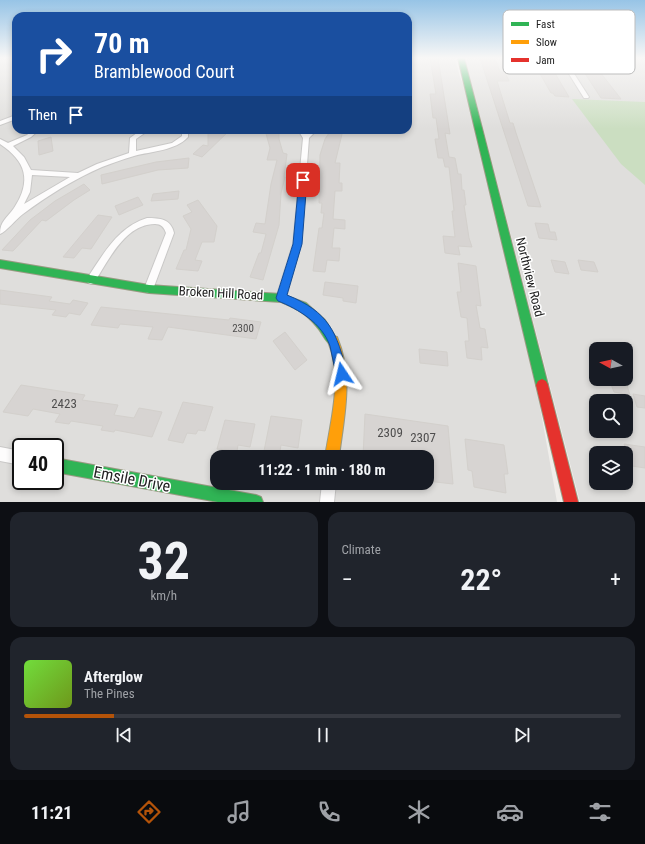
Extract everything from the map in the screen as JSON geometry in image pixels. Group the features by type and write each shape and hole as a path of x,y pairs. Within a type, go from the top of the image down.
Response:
{"street":[{"name":"Northview Road","path":"467,81 571,502"},
{"path":"576,81 586,97"},
{"path":"0,122 12,118"},
{"path":"8,146 31,134"},
{"path":"132,154 133,138 140,134"},
{"path":"11,218 51,191 79,175 111,161 132,154 174,145 185,137 185,134"},
{"path":"281,298 297,244 303,134"},
{"path":"0,141 20,157 28,172 26,191 11,218 0,231"},
{"path":"28,172 79,175"},
{"path":"91,280 127,231 141,222 159,221 168,226 170,233 149,289"},
{"name":"Broken Hill Road","path":"0,264 149,289 281,298 302,306 321,323 334,343 339,357 342,374 333,450"},
{"path":"0,454 12,456"},
{"name":"Emsile Drive","path":"64,467 256,502"},
{"path":"327,502 329,490"}],"shaded area":[{"path":"0,81 12,81 12,134 412,134 412,81 462,81 469,98 540,407 557,502 0,502"},
{"path":"471,81 645,81 645,502 580,502"}],"green space":[{"path":"572,99 645,102 645,185 621,164"}],"building":[{"path":"434,81 442,81 450,134 445,133 449,157 455,158 458,174 461,174 462,190 464,190 466,205 464,205 469,238 472,247 458,246 460,255 445,253 443,236 455,237 452,211 454,211 449,167 445,167 443,158 438,158 435,139 439,139 436,118 433,118 430,94 436,94"},
{"path":"488,81 497,81 510,123 513,123 541,207 528,206"},
{"path":"544,81 560,81 569,97 555,96 551,93"},
{"path":"590,81 607,81 621,99 601,98"},
{"path":"208,134 226,134 202,157 193,154 203,145 208,146"},
{"path":"266,134 279,134 283,153 287,154 285,177 281,193 279,225 263,280 250,277 259,253 261,253 266,234 253,232 256,223 265,224 271,184 277,160 267,160 270,148"},
{"path":"328,134 342,134 335,163 340,163 339,183 342,183 342,191 335,191 333,219 345,220 345,229 334,228 332,248 340,248 339,261 327,260 325,272 313,271 319,228 322,228 324,213 321,213 322,203 319,203 320,155 325,139"},
{"path":"51,137 53,151 39,155 38,141"},
{"path":"189,158 188,168 158,170 102,184 101,175 156,162"},
{"path":"84,184 90,190 46,221 42,220 13,251 2,250 30,220 55,201"},
{"path":"179,191 178,199 151,201 153,194"},
{"path":"138,197 143,205 119,215 115,206"},
{"path":"198,200 217,226 214,242 202,242 195,260 202,261 198,271 176,269 184,250 186,250 191,229 183,216 192,212 187,205"},
{"path":"98,215 112,217 91,249 82,248 74,258 63,257"},
{"path":"535,223 548,224 550,232 555,232 557,240 539,238"},
{"path":"551,260 565,262 569,274 555,272"},
{"path":"578,260 594,262 598,272 581,270"},
{"path":"458,263 476,266 481,306 476,305 480,328 485,329 488,348 481,347 482,360 467,358 465,341 469,341 467,318 461,317 457,292 461,292"},
{"path":"325,282 358,286 356,303 343,301 343,298 323,295"},
{"path":"0,290 52,297 49,301 70,304 73,300 88,303 80,315 69,313 66,317 52,315 56,310 0,304"},
{"path":"101,307 261,322 256,339 168,327 162,340 148,339 153,327 120,324 118,328 91,325"},
{"path":"285,332 307,360 295,370 273,341"},
{"path":"419,349 447,352 448,366 420,363"},
{"path":"21,385 85,395 82,400 118,405 114,415 134,418 139,408 162,412 152,437 115,430 114,432 101,430 103,426 71,421 69,424 55,422 60,414 33,409 28,416 3,412"},
{"path":"612,386 627,386 630,394 625,394 614,392"},
{"path":"633,394 645,396 645,408 637,407"},
{"path":"183,402 213,407 205,431 198,430 196,434 187,433 183,443 168,440"},
{"path":"365,414 448,426 453,484 434,482 434,450 363,450"},
{"path":"271,416 302,420 298,448 281,445 280,450 264,450"},
{"path":"225,420 255,424 250,447 238,445 237,450 217,449"},
{"path":"465,439 504,445 508,474 504,474 506,493 474,487 472,471 468,470"},
{"path":"624,444 645,447 645,468 633,466 633,446 625,446"}],"traffic: fast":[{"path":"467,81 542,385"},
{"path":"0,264 149,289 281,298 302,306 321,323 333,341"},
{"path":"64,467 256,502"}],"traffic: slow":[{"path":"333,341 338,353 341,367 339,413 333,450"}],"traffic: jam":[{"path":"542,385 571,502"}],"route":[{"path":"303,180 301,220 297,244 293,262 281,298 302,306 321,323 334,343 339,357 342,374"}]}
